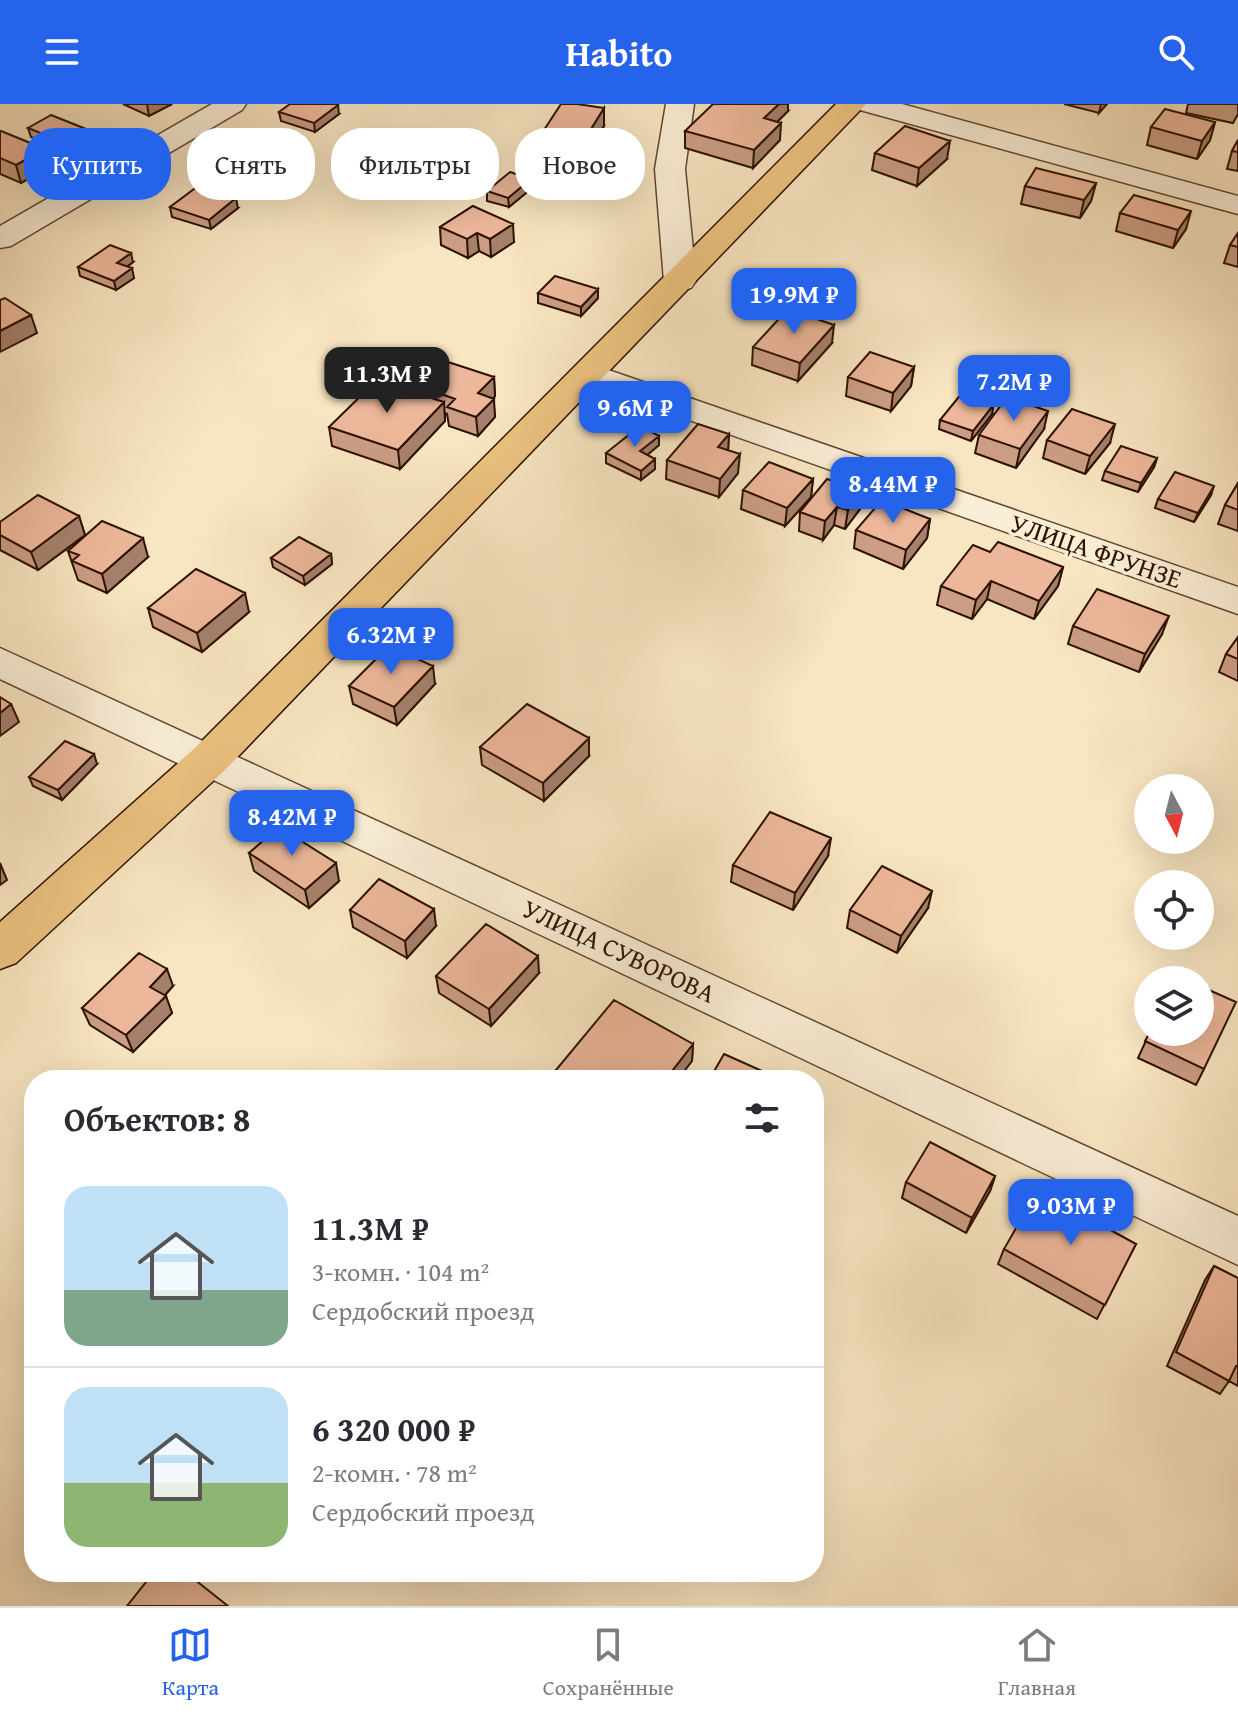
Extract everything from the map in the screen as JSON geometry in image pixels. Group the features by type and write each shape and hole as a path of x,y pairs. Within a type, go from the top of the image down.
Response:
{"main road":[{"path":"0,950 210,759 591,374 852,104"}],"street":[{"path":"0,239 232,104"},
{"path":"680,104 670,169 680,281"},
{"path":"870,104 1238,205"},
{"name":"УЛИЦА ФРУНЗЕ","path":"591,374 1238,601"},
{"name":"УЛИЦА СУВОРОВА","path":"0,662 1238,1241"}],"building":[{"path":"290,104 338,105 314,123 279,112"},
{"path":"561,104 604,108 592,128 545,128"},
{"path":"713,104 779,104 764,118 781,123 754,150 685,131"},
{"path":"1165,109 1215,122 1202,141 1151,127"},
{"path":"51,115 84,128 28,128"},
{"path":"905,126 950,141 919,168 875,153"},
{"path":"0,131 24,141 24,161 16,165 0,158"},
{"path":"1036,168 1096,183 1084,200 1025,186"},
{"path":"510,172 515,174 515,192 508,198 499,195 499,181"},
{"path":"187,194 187,200 234,200 209,220 170,207"},
{"path":"1134,195 1191,211 1178,230 1120,213"},
{"path":"473,206 513,224 490,239 477,233 467,239 440,227"},
{"path":"1238,233 1238,247 1230,245"},
{"path":"110,245 131,253 117,263 132,268 114,281 78,267"},
{"path":"555,276 598,289 581,307 538,293"},
{"path":"5,298 31,315 0,331 0,300"},
{"path":"788,309 834,325 800,363 753,347"},
{"path":"870,352 914,367 893,393 848,377"},
{"path":"448,362 494,377 478,393 494,399 476,417 447,407 455,399 422,387"},
{"path":"376,381 444,402 398,450 329,427"},
{"path":"962,393 994,404 973,431 940,420"},
{"path":"1007,397 1048,411 1020,449 979,435"},
{"path":"1072,409 1115,424 1090,456 1047,440"},
{"path":"698,424 729,434 718,447 740,454 720,479 667,460"},
{"path":"640,426 659,436 640,451 655,459 641,471 606,453"},
{"path":"1121,446 1157,458 1141,483 1105,471"},
{"path":"769,462 813,479 787,508 743,490"},
{"path":"846,470 872,478 848,510 837,507 825,521 800,512 827,479 836,482"},
{"path":"1175,472 1214,486 1198,513 1158,499"},
{"path":"1238,483 1238,510 1225,505"},
{"path":"38,495 79,516 31,552 0,535 0,522"},
{"path":"882,500 930,519 906,550 856,530"},
{"path":"102,521 143,538 102,574 72,561 79,555 68,551"},
{"path":"299,537 331,554 303,576 271,558"},
{"path":"998,542 1063,567 1039,601 991,581 976,600 941,586 973,545 990,552"},
{"path":"196,569 245,593 197,633 148,608"},
{"path":"1097,589 1169,616 1145,654 1073,626"},
{"path":"1238,637 1238,659 1226,654"},
{"path":"389,646 433,666 394,707 349,686"},
{"path":"0,697 11,704 0,713"},
{"path":"527,704 589,738 543,783 480,747"},
{"path":"65,741 94,754 58,790 29,777"},
{"path":"770,812 831,838 795,893 733,865"},
{"path":"279,827 336,863 305,890 249,853"},
{"path":"882,866 932,891 901,936 850,910"},
{"path":"379,879 434,909 405,941 350,910"},
{"path":"486,924 538,956 489,1009 436,976"},
{"path":"139,953 167,969 150,987 166,996 126,1035 82,1008"},
{"path":"1214,992 1236,1002 1204,1069 1156,1046 1214,1046"},
{"path":"614,1000 693,1044 673,1070 556,1070"},
{"path":"724,1054 760,1070 715,1070"},
{"path":"930,1142 995,1176 972,1218 906,1182"},
{"path":"1038,1190 1136,1244 1105,1305 1004,1249"},
{"path":"1214,1266 1238,1278 1238,1367 1229,1381 1176,1352"},
{"path":"146,1582 198,1582 228,1606 127,1606"}]}
